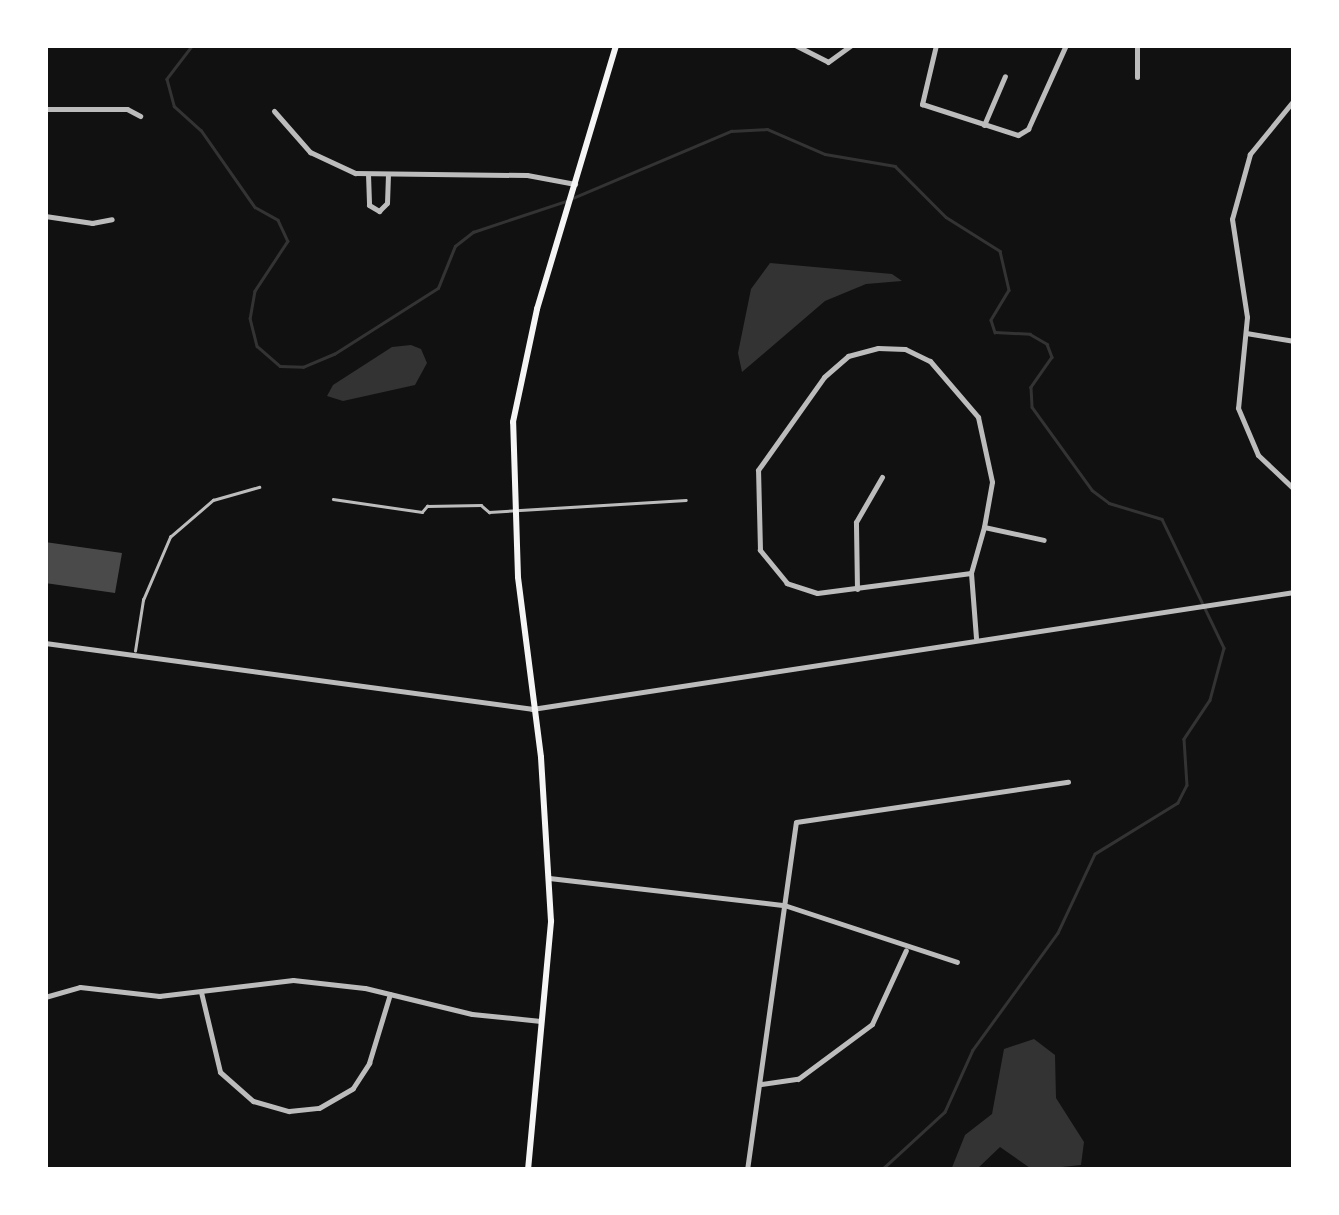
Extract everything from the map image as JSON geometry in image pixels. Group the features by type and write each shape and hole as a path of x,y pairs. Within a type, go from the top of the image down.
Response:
{"main road":[{"path":"528,1170 544,1021 549,878 513,511 513,422 522,364 616,45"}],"street":[{"path":"795,45 828,62 851,45"},
{"path":"936,45 921,102 984,124 1026,133 1066,45"},
{"path":"1137,45 1137,77"},
{"path":"984,124 1005,76"},
{"path":"1294,100 1250,154 1233,202 1246,333 1237,388 1242,423 1269,469 1294,489"},
{"path":"45,108 127,109 140,116"},
{"path":"274,110 278,123 324,161 368,174 527,176 575,184"},
{"path":"368,174 369,205 379,211 388,204 388,174"},
{"path":"45,216 92,224 112,219"},
{"path":"1246,333 1294,340"},
{"path":"971,573 817,593 786,583 760,550 755,515 758,470 774,442 848,356 905,349 930,361 978,417 992,482 971,573 976,638"},
{"path":"857,589 856,522 882,477"},
{"path":"984,527 1044,540"},
{"path":"45,644 532,709 1294,592"},
{"path":"746,1170 796,822 1068,782"},
{"path":"549,878 784,905 906,950 957,962"},
{"path":"760,1084 798,1080 872,1024 906,950"},
{"path":"45,997 80,988 159,996 293,980 390,994 472,1014 544,1021"},
{"path":"201,992 220,1072 253,1101 289,1111 319,1108 353,1088 370,1063 390,994"}],"lane":[{"path":"135,653 143,600 170,538 212,500 259,488"},
{"path":"333,499 422,512 427,506 481,505 490,512 686,500"}],"shaded area":[{"path":"770,263 892,274 902,281 866,284 825,301 742,372 738,353 751,289"},
{"path":"411,345 421,349 427,363 415,385 343,401 327,396 333,385 392,347"},
{"path":"1034,1039 1055,1055 1056,1098 1084,1142 1081,1165 1033,1170 1000,1147 976,1170 951,1170 965,1135 992,1114 1004,1049"}],"building":[{"path":"45,542 122,553 115,593 45,583"}],"waterway":[{"path":"193,45 167,79 174,106 201,130 255,207 278,220 288,241 255,291 250,318 257,346 280,366 303,367 334,354 438,288 455,246 473,232 566,201"},
{"path":"573,198 731,131 767,129 825,154 895,166 946,217 1000,251 1009,290 991,320 995,332 1030,334 1047,344 1052,357 1031,387 1032,407 1092,490 1109,503 1162,519 1224,648 1210,700 1184,739 1187,785 1178,803 1095,854 1058,933 973,1050 945,1112 882,1170"}]}
